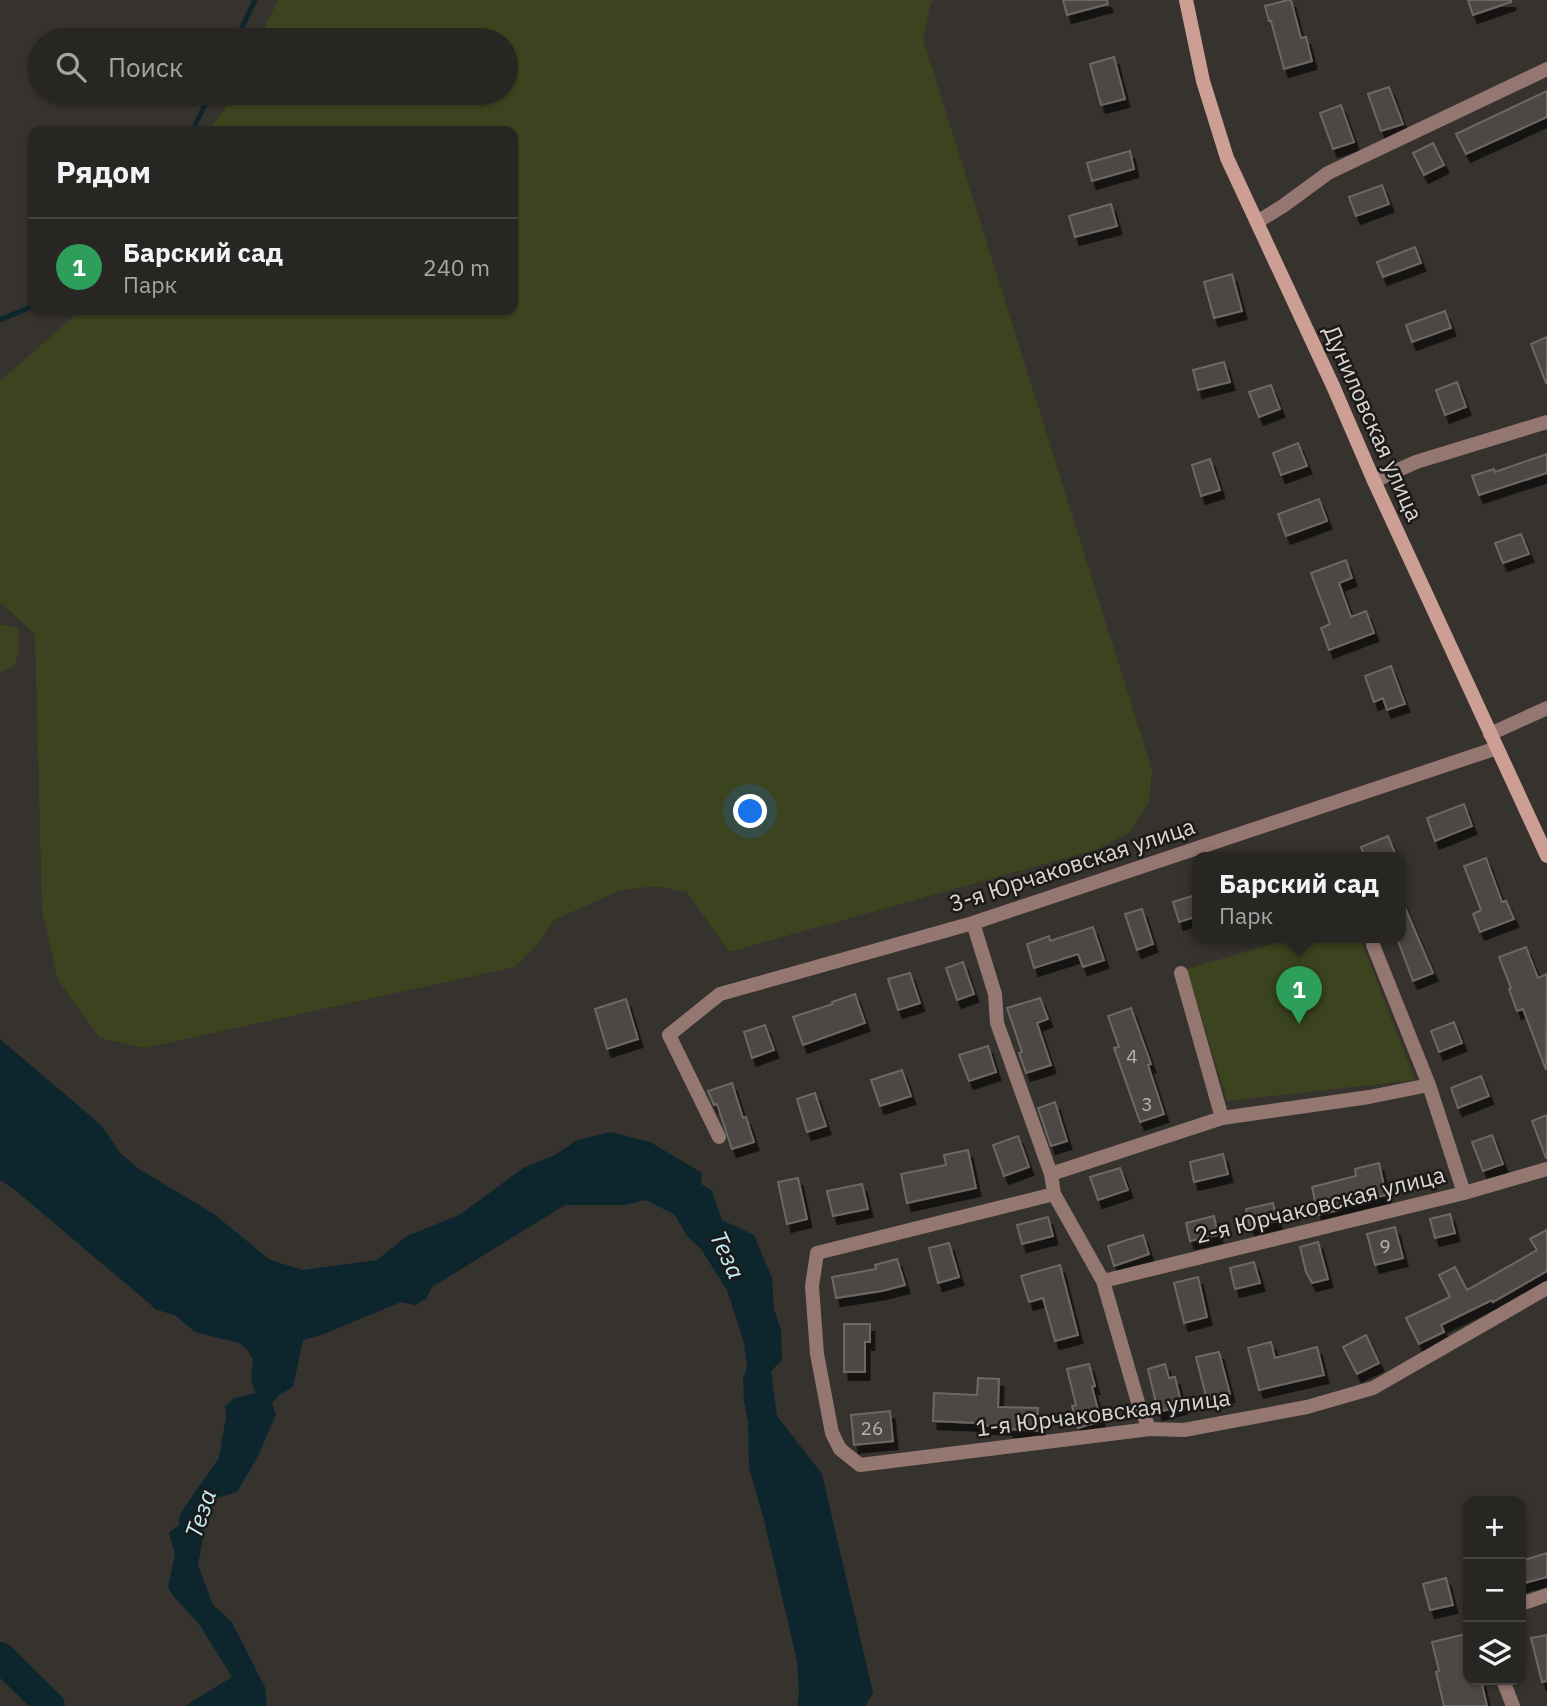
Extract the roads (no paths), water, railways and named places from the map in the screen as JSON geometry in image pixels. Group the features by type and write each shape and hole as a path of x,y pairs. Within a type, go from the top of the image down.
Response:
{"main road":[{"name":"Дуниловская улица","path":"1185,0 1203,81 1227,158 1547,856"}],"street":[{"path":"1257,222 1328,173 1547,69"},
{"path":"1374,481 1416,462 1547,422"},
{"path":"1490,734 1547,708"},
{"name":"3-я Юрчаковская улица","path":"719,1137 669,1035 720,994 973,923 1497,748"},
{"path":"973,923 995,993 997,1023 1051,1174 1054,1194 1103,1281 1139,1406 1150,1429"},
{"path":"1373,945 1429,1085 1464,1193"},
{"path":"1181,973 1222,1118"},
{"path":"1051,1174 1222,1118 1369,1097 1429,1085"},
{"name":"2-я Юрчаковская улица","path":"1103,1281 1464,1193 1547,1169"},
{"name":"1-я Юрчаковская улица","path":"1054,1194 817,1253 812,1286 817,1354 832,1433 840,1448 860,1465 1150,1429 1184,1430 1307,1407 1373,1388 1547,1288"},
{"path":"1526,1602 1547,1595"},
{"path":"1505,1685 1513,1706"}],"water":[{"path":"0,1039 102,1126 120,1153 139,1169 214,1214 270,1260 303,1270 377,1260 407,1236 461,1214 523,1168 555,1155 577,1140 611,1132 650,1142 702,1173 701,1184 712,1191 722,1220 754,1235 772,1278 774,1309 781,1330 782,1360 771,1371 777,1416 822,1474 873,1693 865,1706 797,1706 797,1661 749,1468 743,1378 747,1368 744,1343 727,1290 701,1249 687,1236 675,1215 646,1200 624,1205 565,1205 432,1287 426,1299 415,1305 401,1302 303,1340 293,1387 272,1403 276,1415 257,1458 237,1492 213,1499 204,1513 198,1565 213,1605 231,1621 265,1687 267,1706 185,1706 232,1677 199,1624 168,1587 175,1554 169,1533 179,1525 180,1514 219,1458 226,1417 225,1406 235,1398 256,1393 251,1380 253,1360 247,1349 239,1343 195,1332 175,1315 157,1310 0,1180"}],"waterway":[{"path":"242,28 255,0"},
{"path":"194,126 205,105"},
{"path":"0,320 28,308"},
{"name":"Теза","path":"0,1657 50,1706"}],"place":[{"name":"Барский сад","path":"1299,1024"}]}
